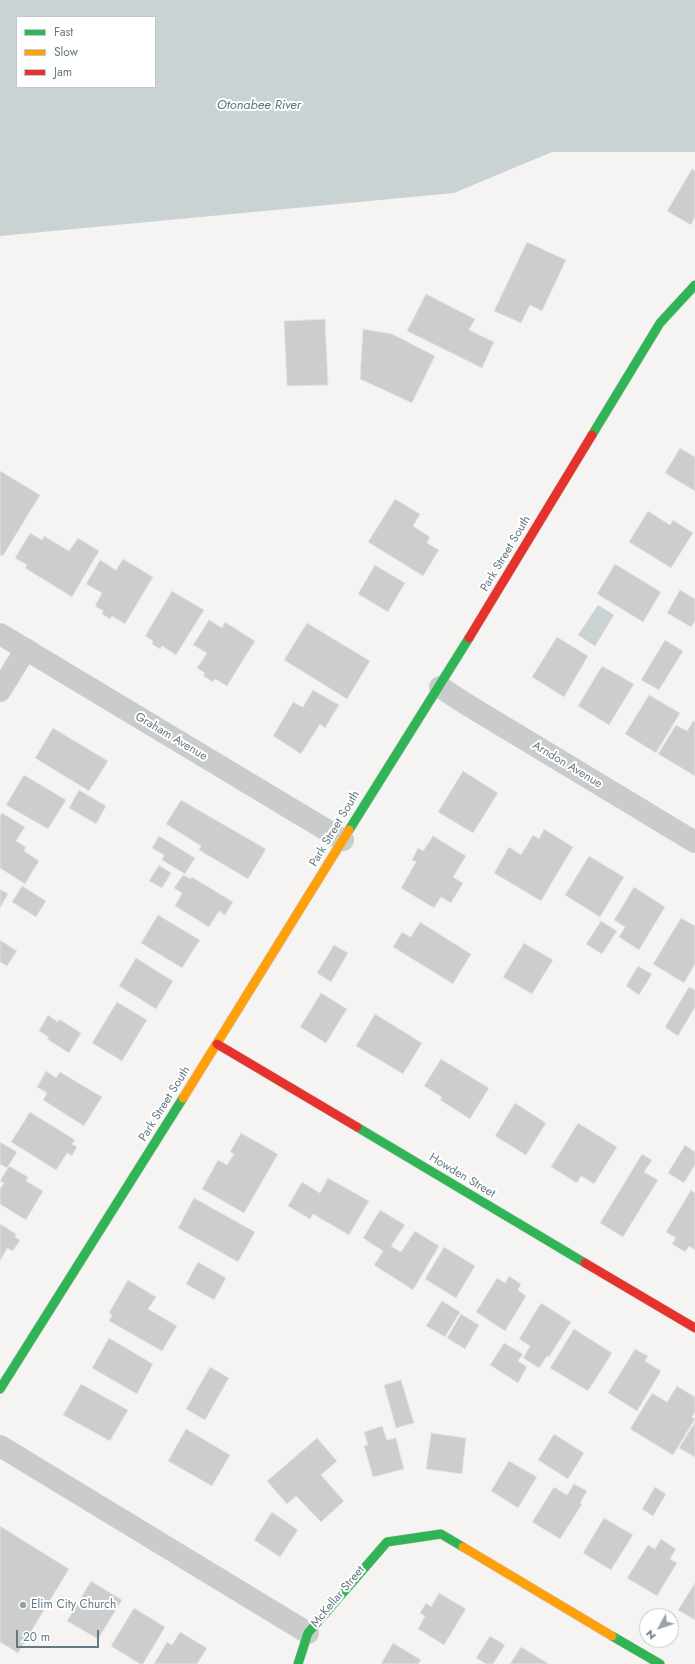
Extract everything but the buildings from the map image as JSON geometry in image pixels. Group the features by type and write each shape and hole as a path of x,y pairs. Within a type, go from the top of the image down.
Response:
{"street":[{"name":"Park Street South","path":"0,1390 217,1044 360,810 440,686 660,323 695,285"},
{"name":"Graham Avenue","path":"0,634 26,648 343,840"},
{"path":"0,691 26,648"},
{"name":"Arndon Avenue","path":"440,686 466,704 695,842"},
{"name":"Howden Street","path":"217,1044 695,1328"},
{"name":"McKellar Street","path":"0,1446 308,1633 387,1542 440,1534 660,1664"},
{"path":"298,1664 308,1633"}],"water":[{"name":"Otonabee River","path":"0,0 695,0 695,152 552,152 454,193 0,236"},
{"path":"598,605 614,615 595,646 578,635"}],"traffic: fast":[{"path":"592,435 660,323 695,285"},
{"path":"349,830 469,638"},
{"path":"0,1389 183,1098"},
{"path":"357,1127 585,1263"},
{"path":"298,1664 308,1633 387,1542 441,1534 463,1547"},
{"path":"612,1636 660,1664"}],"traffic: slow":[{"path":"183,1098 349,830"},
{"path":"463,1547 612,1636"}],"traffic: jam":[{"path":"469,638 592,435"},
{"path":"217,1044 357,1127"},
{"path":"585,1263 695,1328"}],"place":[{"name":"Elim City Church","path":"23,1605"}]}
